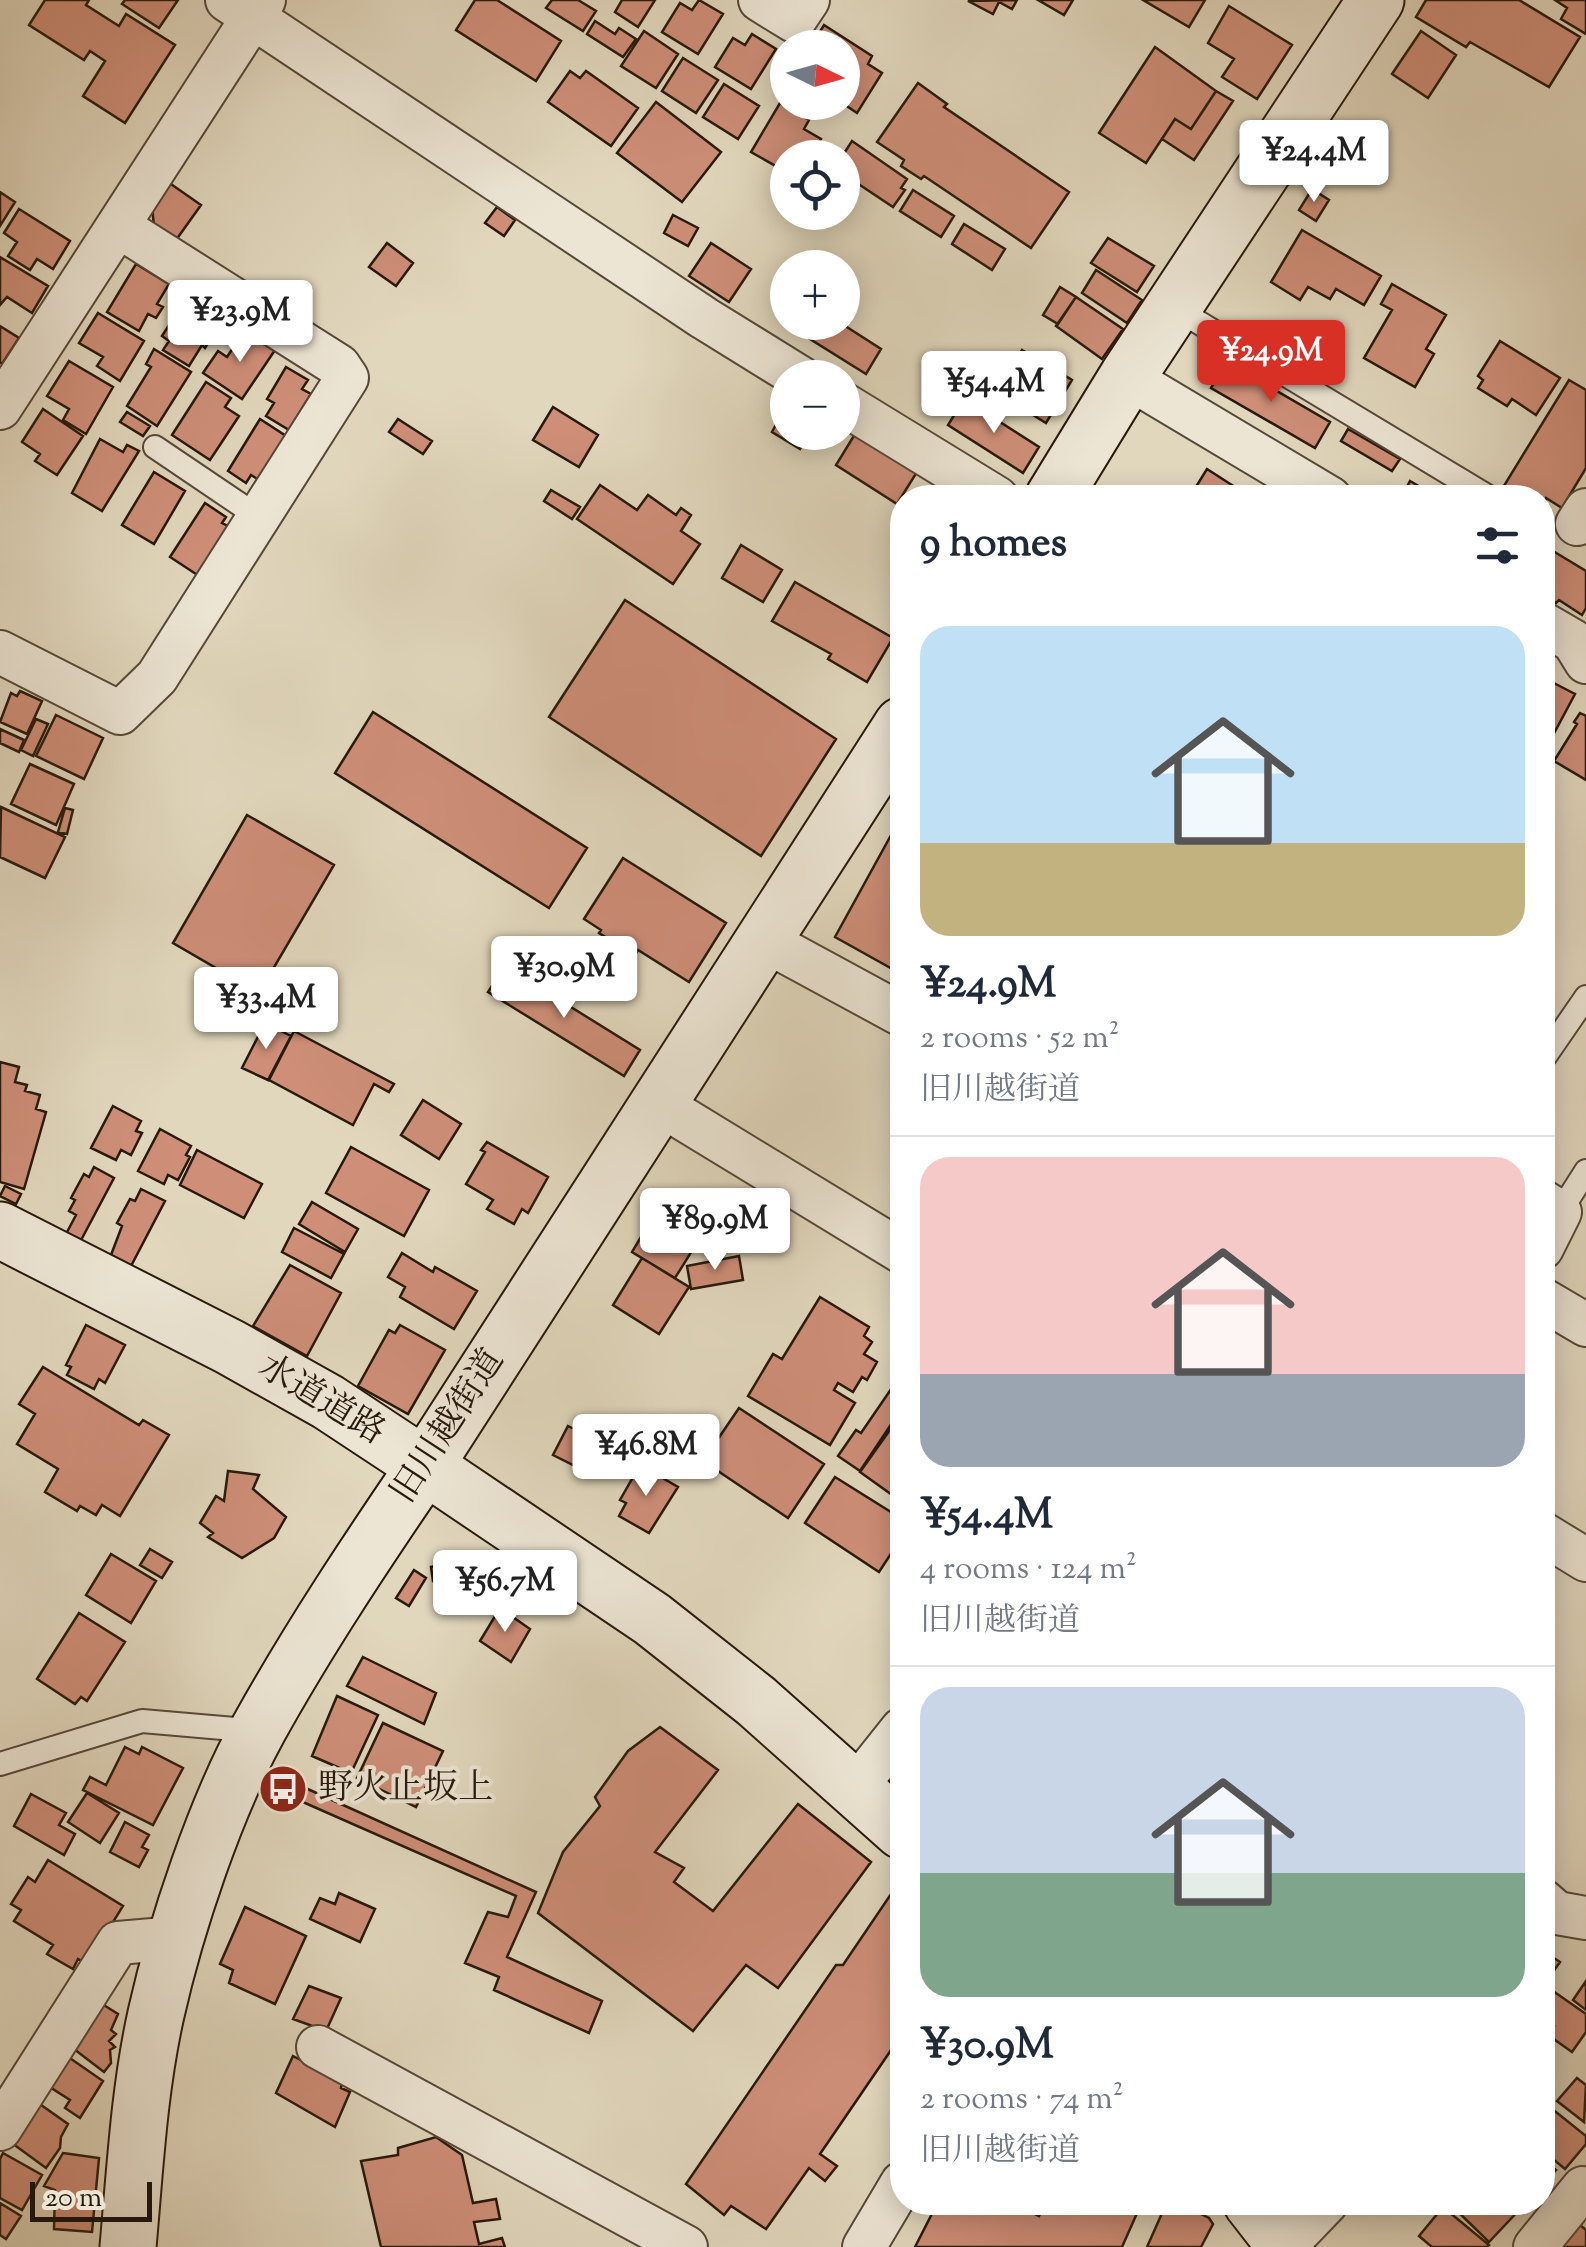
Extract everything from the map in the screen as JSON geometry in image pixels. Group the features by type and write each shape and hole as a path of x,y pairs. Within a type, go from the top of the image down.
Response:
{"main road":[{"path":"1061,485 1376,0"},
{"name":"旧川越街道","path":"128,2247 140,2106 156,2014 176,1938 222,1808 257,1731 357,1565 425,1466 890,743"},
{"name":"水道道路","path":"0,1230 230,1347 328,1402 425,1466 652,1620 756,1702 890,1820"},
{"path":"1261,2215 1286,2246"}],"street":[{"path":"760,0 794,21 808,0"},
{"path":"0,408 118,226 248,5 704,318 772,360"},
{"path":"0,652 120,713 158,677 348,378 340,366 118,226"},
{"path":"1127,378 1308,485"},
{"path":"860,414 977,485"},
{"path":"1555,631 1573,641 1586,662"},
{"path":"762,939 890,1009"},
{"path":"656,1102 890,1245"},
{"path":"1555,1307 1586,1325"},
{"path":"1555,1541 1586,1560"},
{"path":"854,1788 890,1744"},
{"path":"1555,1911 1586,1918"},
{"path":"0,2129 118,1944 176,1938"},
{"path":"318,2047 683,2246"},
{"path":"1535,2247 1583,2188"},
{"path":"864,2247 890,2203"},
{"path":"1286,2246 1315,2215"}],"lane":[{"path":"1173,308 1469,485"},
{"path":"155,446 260,518"},
{"path":"1555,1042 1586,997"},
{"path":"1555,1211 1586,1172"},
{"path":"0,1764 142,1721 257,1731"}],"building":[{"path":"45,0 89,0 86,5 119,26 126,14 175,45 125,123 83,96 105,61 90,51 84,60 29,25"},
{"path":"125,0 178,0 159,28 122,4"},
{"path":"475,0 497,0 561,41 536,81 456,30"},
{"path":"552,0 578,0 596,11 583,31 546,8"},
{"path":"622,0 655,0 638,27 615,12"},
{"path":"699,0 723,14 698,54 662,32 680,3 692,10"},
{"path":"1017,0 1012,9 999,2 993,14 968,1"},
{"path":"1038,0 1073,0 1064,15"},
{"path":"1143,0 1205,0 1189,27"},
{"path":"1426,0 1519,0 1580,37 1549,87 1470,42 1466,47 1416,17"},
{"path":"1555,0 1586,0 1586,34 1561,19 1567,8"},
{"path":"1229,6 1292,45 1257,99 1222,77 1234,59 1208,43"},
{"path":"595,21 615,34 619,28 636,39 623,57 587,34"},
{"path":"644,31 678,54 656,88 621,66"},
{"path":"1421,31 1456,55 1428,98 1392,74"},
{"path":"752,34 770,45 770,59 751,89 715,67 733,38 745,45"},
{"path":"1155,47 1216,91 1191,129 1175,119 1146,163 1099,133"},
{"path":"860,48 872,56 868,64 882,73 860,108"},
{"path":"683,58 718,80 696,113 662,91"},
{"path":"570,71 580,78 586,71 638,108 611,146 548,102"},
{"path":"918,83 947,104 944,107 1069,192 1031,248 924,176 921,179 901,166 904,160 877,142"},
{"path":"724,84 759,106 738,139 703,117"},
{"path":"1216,91 1233,101 1194,160 1162,139 1175,119 1191,129"},
{"path":"656,102 721,152 682,202 617,153"},
{"path":"770,120 809,120 804,129 821,139 770,140 770,163 751,152"},
{"path":"860,147 907,179 901,188 905,190 893,207 860,185"},
{"path":"168,182 201,205 176,240 154,226 152,207"},
{"path":"1312,189 1329,200 1316,221 1299,210"},
{"path":"913,190 954,216 941,237 900,211"},
{"path":"0,192 15,202 0,226"},
{"path":"497,207 515,220 504,236 485,223"},
{"path":"19,209 70,241 53,269 37,259 30,270 8,256 17,242 4,233"},
{"path":"673,215 698,228 688,246 664,233"},
{"path":"964,224 1005,249 992,270 952,244"},
{"path":"1302,230 1381,276 1364,305 1336,289 1330,299 1308,287 1300,300 1271,282"},
{"path":"1108,238 1154,266 1137,292 1091,263"},
{"path":"387,243 413,263 396,286 369,267"},
{"path":"711,243 751,269 729,302 689,276"},
{"path":"0,257 48,286 32,313 7,297 0,305"},
{"path":"136,264 169,284 157,304 163,307 156,318 148,314 139,331 107,312"},
{"path":"1096,270 1142,300 1127,323 1082,293"},
{"path":"1392,284 1446,315 1426,349 1434,354 1415,387 1364,358 1392,310 1381,304"},
{"path":"1060,287 1076,297 1058,324 1043,315"},
{"path":"190,293 221,314 218,318 222,321 189,366 163,350 169,341 162,336"},
{"path":"1076,297 1123,329 1102,359 1056,326"},
{"path":"98,313 144,341 120,381 97,366 103,357 79,343"},
{"path":"0,326 19,338 2,364 0,362"},
{"path":"245,330 275,350 242,399 203,373 218,351 227,357"},
{"path":"860,336 881,349 866,374 860,370 860,360 844,360 812,340 860,340"},
{"path":"1500,341 1560,378 1536,415 1512,399 1507,406 1478,388 1483,380 1478,376"},
{"path":"154,349 191,372 157,426 127,406 151,367 146,364"},
{"path":"1022,350 1072,380 1046,423 996,392"},
{"path":"69,361 113,387 86,434 63,420 69,409 47,396"},
{"path":"1227,362 1330,422 1315,448 1211,388"},
{"path":"286,367 308,380 302,389 311,394 289,430 266,416 274,403 267,399"},
{"path":"1569,380 1586,390 1586,468 1562,508 1555,504 1555,485 1504,485"},
{"path":"206,382 231,398 225,407 239,416 210,460 172,435"},
{"path":"964,399 1039,447 1023,473 948,425"},
{"path":"553,407 598,435 579,467 533,440"},
{"path":"43,409 83,436 57,475 35,461 40,454 22,442"},
{"path":"127,412 150,426 143,436 120,422"},
{"path":"260,419 286,436 259,480 251,475 246,483 228,471"},
{"path":"398,419 432,441 423,454 389,432"},
{"path":"1348,429 1400,459 1392,471 1341,441"},
{"path":"860,437 917,472 909,485 890,485 890,500 836,465 845,450 860,450"},
{"path":"100,439 123,452 127,445 139,451 102,511 72,493"},
{"path":"1207,469 1232,485 1197,485"},
{"path":"154,472 185,491 154,544 122,525"},
{"path":"600,485 637,510 648,495 676,515 681,508 691,515 681,531 700,544 673,584 577,519"},
{"path":"551,490 580,507 572,519 544,501"},
{"path":"205,503 226,517 222,523 228,526 199,576 170,557"},
{"path":"741,545 782,570 763,602 722,578"},
{"path":"1555,552 1586,571 1586,608 1582,615 1559,600 1556,603"},
{"path":"795,582 890,636 890,643 867,682 828,659 831,654 772,621"},
{"path":"625,600 836,739 761,856 549,717"},
{"path":"1555,684 1575,694 1555,731"},
{"path":"20,691 42,701 27,734 0,722 11,693 17,696"},
{"path":"373,712 587,848 549,908 335,773"},
{"path":"1580,713 1586,716 1586,780 1555,762 1577,724 1574,722"},
{"path":"56,715 103,738 84,779 36,756"},
{"path":"36,719 48,724 33,756 21,750"},
{"path":"0,729 24,740 19,752 0,743"},
{"path":"30,764 74,784 56,825 11,804"},
{"path":"1,807 65,837 45,878 0,857"},
{"path":"65,808 73,810 67,834 58,832"},
{"path":"247,815 334,865 259,993 173,943"},
{"path":"890,837 890,968 835,937"},
{"path":"623,858 726,923 689,982 638,950 635,955 584,919"},
{"path":"505,966 640,1050 624,1076 488,992"},
{"path":"265,1023 291,1036 268,1080 242,1068"},
{"path":"294,1031 394,1084 389,1092 374,1084 353,1125 269,1080"},
{"path":"0,1062 19,1067 15,1082 27,1085 25,1091 40,1095 36,1109 46,1112 24,1189 0,1182"},
{"path":"423,1100 461,1124 439,1159 401,1135"},
{"path":"113,1106 141,1121 136,1131 142,1133 131,1155 121,1150 116,1160 91,1148"},
{"path":"160,1129 191,1146 178,1180 168,1175 164,1184 138,1171"},
{"path":"487,1142 548,1177 528,1213 522,1209 514,1224 487,1209 493,1200 466,1184"},
{"path":"351,1147 429,1190 404,1236 326,1193"},
{"path":"197,1150 262,1184 244,1218 180,1185"},
{"path":"94,1167 114,1178 80,1242 66,1234 76,1215 69,1211 75,1200 71,1198 84,1174 89,1177"},
{"path":"5,1186 21,1194 16,1204 0,1196"},
{"path":"141,1189 165,1201 131,1266 111,1255 122,1226 117,1223 130,1199 135,1201"},
{"path":"312,1202 358,1229 345,1252 299,1224"},
{"path":"651,1220 695,1246 675,1278 632,1252"},
{"path":"294,1228 344,1254 331,1278 282,1252"},
{"path":"402,1253 477,1291 454,1329 400,1297 405,1287 388,1277"},
{"path":"739,1256 743,1280 691,1289 687,1266"},
{"path":"642,1258 689,1287 659,1334 613,1305"},
{"path":"290,1265 341,1293 307,1356 253,1326"},
{"path":"820,1297 869,1327 864,1336 872,1342 864,1354 877,1362 867,1380 862,1377 853,1392 838,1383 834,1390 855,1403 830,1445 748,1396 773,1354 782,1359"},
{"path":"86,1325 125,1345 105,1383 99,1379 94,1389 67,1375 71,1367 66,1365"},
{"path":"400,1325 445,1350 408,1414 358,1386 389,1330 395,1333"},
{"path":"43,1367 139,1425 143,1420 169,1435 120,1516 102,1505 96,1515 80,1506 77,1511 45,1492 58,1469 17,1444 35,1414 19,1404"},
{"path":"890,1391 890,1426 860,1471 838,1456 856,1430 861,1433"},
{"path":"739,1408 824,1464 788,1518 703,1461"},
{"path":"568,1426 592,1438 577,1467 553,1455"},
{"path":"890,1430 890,1493 860,1472"},
{"path":"640,1465 678,1487 649,1533 619,1516 626,1503 620,1500"},
{"path":"228,1471 259,1475 253,1489 286,1517 274,1538 242,1558 208,1537 213,1533 200,1523 216,1496 224,1501"},
{"path":"835,1477 890,1511 890,1555 879,1572 805,1523"},
{"path":"150,1549 172,1562 162,1578 140,1565"},
{"path":"111,1554 156,1581 131,1623 86,1595"},
{"path":"460,1560 464,1574 433,1581 431,1567"},
{"path":"414,1570 426,1578 409,1606 396,1598"},
{"path":"500,1608 530,1629 511,1662 480,1641"},
{"path":"79,1613 125,1642 87,1701 81,1697 75,1704 37,1679"},
{"path":"363,1657 436,1693 424,1724 347,1686"},
{"path":"337,1696 378,1715 351,1773 312,1756"},
{"path":"383,1723 443,1751 416,1807 357,1778"},
{"path":"660,1727 718,1770 655,1852 684,1868 674,1882 713,1911 798,1804 871,1862 778,1988 746,1965 693,2031 538,1913 563,1852 600,1806 595,1797 628,1751"},
{"path":"125,1747 139,1754 142,1747 183,1768 153,1825 83,1790 90,1777 106,1785"},
{"path":"301,1786 536,1892 507,1957 602,2001 589,2033 494,1990 499,1977 465,1963 488,1912 508,1917 516,1896 296,1799"},
{"path":"87,1793 119,1813 100,1843 68,1822"},
{"path":"31,1794 66,1813 59,1825 75,1834 64,1855 14,1826"},
{"path":"125,1822 149,1835 142,1847 148,1850 139,1867 110,1852"},
{"path":"48,1860 123,1906 87,1964 78,1959 73,1969 47,1954 53,1945 14,1921 21,1910 11,1904 28,1877 35,1882"},
{"path":"339,1893 375,1909 360,1942 310,1919 320,1898 335,1904"},
{"path":"890,1895 890,2052 820,2154 837,2166 825,2181 809,2168 766,2229 731,2206 724,2215 686,2184 836,1965 843,1965"},
{"path":"245,1907 306,1936 275,2004 229,1983 233,1970 220,1964"},
{"path":"1586,1981 1586,2010 1573,2000"},
{"path":"309,1986 341,1998 326,2031 293,2019"},
{"path":"1555,1992 1586,2014 1586,2032 1572,2052 1555,2040"},
{"path":"99,2002 118,2014 111,2030 116,2034 109,2041 115,2047 110,2050 111,2063 104,2072 70,2046"},
{"path":"64,2054 103,2081 80,2118 65,2108 70,2100 45,2084"},
{"path":"293,2056 342,2082 341,2088 350,2092 335,2127 276,2093"},
{"path":"1577,2078 1586,2085 1584,2122 1557,2101"},
{"path":"34,2100 68,2124 60,2148 46,2168 9,2141"},
{"path":"1555,2111 1586,2136 1586,2144 1565,2169 1555,2161"},
{"path":"436,2137 462,2155 473,2203 496,2199 500,2219 474,2222 479,2244 502,2238 505,2247 381,2247 361,2161 398,2155 398,2148"},
{"path":"3,2153 42,2175 22,2210 0,2198"},
{"path":"63,2153 99,2158 92,2232 54,2229 55,2190 44,2186"},
{"path":"0,2203 21,2216 6,2239 0,2235"},
{"path":"931,2215 1136,2215 1122,2247 915,2247"},
{"path":"1161,2215 1203,2215 1213,2224 1201,2247 1147,2247"},
{"path":"1436,2215 1453,2215 1489,2245 1432,2247 1419,2236"},
{"path":"1461,2215 1514,2215 1489,2242"},
{"path":"1580,2225 1586,2230 1586,2247 1561,2247"}],"place":[{"name":"野火止坂上","path":"283,1789"}]}
